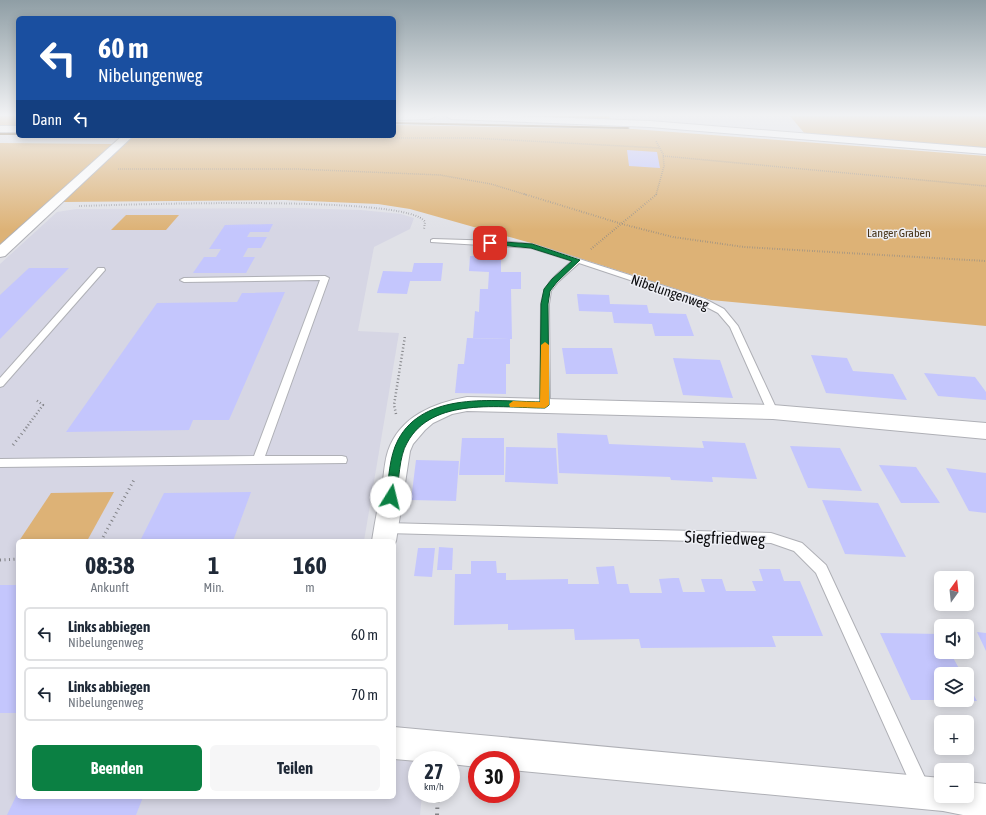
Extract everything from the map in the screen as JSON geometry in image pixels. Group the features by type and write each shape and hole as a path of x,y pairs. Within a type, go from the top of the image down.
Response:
{"street":[{"path":"0,253 108,154"},
{"path":"385,534 402,441 428,416 448,407 467,404 545,405 773,412 986,431"},
{"path":"396,743 934,795"},
{"path":"974,800 986,801"}],"lane":[{"name":"Nibelungenweg","path":"433,241 500,243 532,246 702,301 721,311 734,326 773,412"},
{"path":"545,405 546,291 555,280 577,260"},
{"path":"0,384 101,270"},
{"path":"184,280 325,278 258,461"},
{"path":"0,463 342,460"},
{"name":"Siegfriedweg","path":"385,534 771,538 798,547 821,569 934,789"}],"path":[{"path":"577,260 657,194 664,166 663,156 986,186"},
{"path":"91,169 296,170 440,175 491,184 622,224 673,237 744,247 986,262"},
{"path":"50,207 284,204 380,208 413,213 422,218 425,222 424,230 433,241"},
{"path":"404,336 394,405 396,415 412,430"},
{"path":"10,448 43,405 36,400"},
{"path":"102,539 144,462"},
{"path":"0,560 16,559"},
{"path":"437,815 438,803"}],"shaded area":[{"path":"293,208 361,210 401,214 414,218 410,229 374,247 358,331 399,333 364,539 16,539 16,799 396,799 396,760 408,761 408,803 421,803 420,815 0,815 0,264 57,212 76,209"}],"green space":[{"path":"0,154 102,154 0,247"},
{"name":"Langer Graben","path":"115,154 960,154 986,156 986,326 711,300 538,245 410,209 378,204 285,200 63,202"},
{"path":"126,215 179,215 166,230 111,230"},
{"path":"114,492 88,539 20,539 51,493"}],"building":[{"path":"628,154 657,154 660,168 629,166"},
{"path":"273,224 269,232 250,232 247,237 267,237 261,248 248,248 243,257 255,257 246,273 193,273 204,257 216,257 221,249 209,249 225,225"},
{"path":"470,256 501,256 501,272 521,272 521,289 511,289 512,339 473,338 475,311 479,312 480,289 488,289 489,272 469,271"},
{"path":"414,263 443,263 441,281 410,281 407,294 377,293 383,271 412,272"},
{"path":"29,268 69,268 0,339 0,295"},
{"path":"285,292 229,420 193,420 189,430 66,432 157,303 237,302 242,293"},
{"path":"577,294 609,295 610,304 647,305 649,313 686,314 694,336 655,336 652,324 614,323 612,312 579,311"},
{"path":"467,338 510,339 510,364 506,364 506,394 455,393 458,364 464,364"},
{"path":"562,348 612,348 618,374 566,374"},
{"path":"811,355 847,358 853,371 893,374 907,400 826,393"},
{"path":"673,358 720,360 733,398 683,395"},
{"path":"924,373 975,377 986,392 986,400 938,396"},
{"path":"557,433 607,435 609,444 704,448 702,441 745,443 757,479 712,477 713,482 671,480 670,477 559,473"},
{"path":"462,438 504,438 504,475 459,475"},
{"path":"790,446 840,448 862,491 808,488"},
{"path":"506,447 556,448 558,484 505,482"},
{"path":"416,460 459,461 456,501 411,500"},
{"path":"879,465 916,467 940,503 901,503"},
{"path":"946,468 986,473 986,513 969,511"},
{"path":"251,492 234,539 141,539 164,493"},
{"path":"822,500 878,503 906,557 845,554"},
{"path":"439,547 453,548 452,570 437,570"},
{"path":"418,548 435,548 432,577 414,576"},
{"path":"471,561 496,561 497,573 506,573 506,580 568,579 568,584 599,584 596,567 614,566 617,584 628,584 630,593 662,593 659,579 673,578 679,578 683,592 705,592 701,579 722,579 726,591 756,591 752,581 763,581 759,569 780,569 784,581 800,581 823,636 772,636 776,647 641,648 639,639 575,640 574,629 508,630 508,624 454,625 455,574 471,574"},
{"path":"0,585 16,585 16,713 0,713"},
{"path":"977,632 986,633 986,651"},
{"path":"880,633 934,634 934,659 954,659 958,667 934,667 934,700 911,700"},
{"path":"16,796 16,799 142,799 136,815 7,815"}],"slow traffic":[{"path":"513,404 545,405 545,345"}],"route":[{"path":"391,497 402,441 428,416 448,407 467,404 545,405 546,291 555,280 577,260 532,246 490,243"}]}
